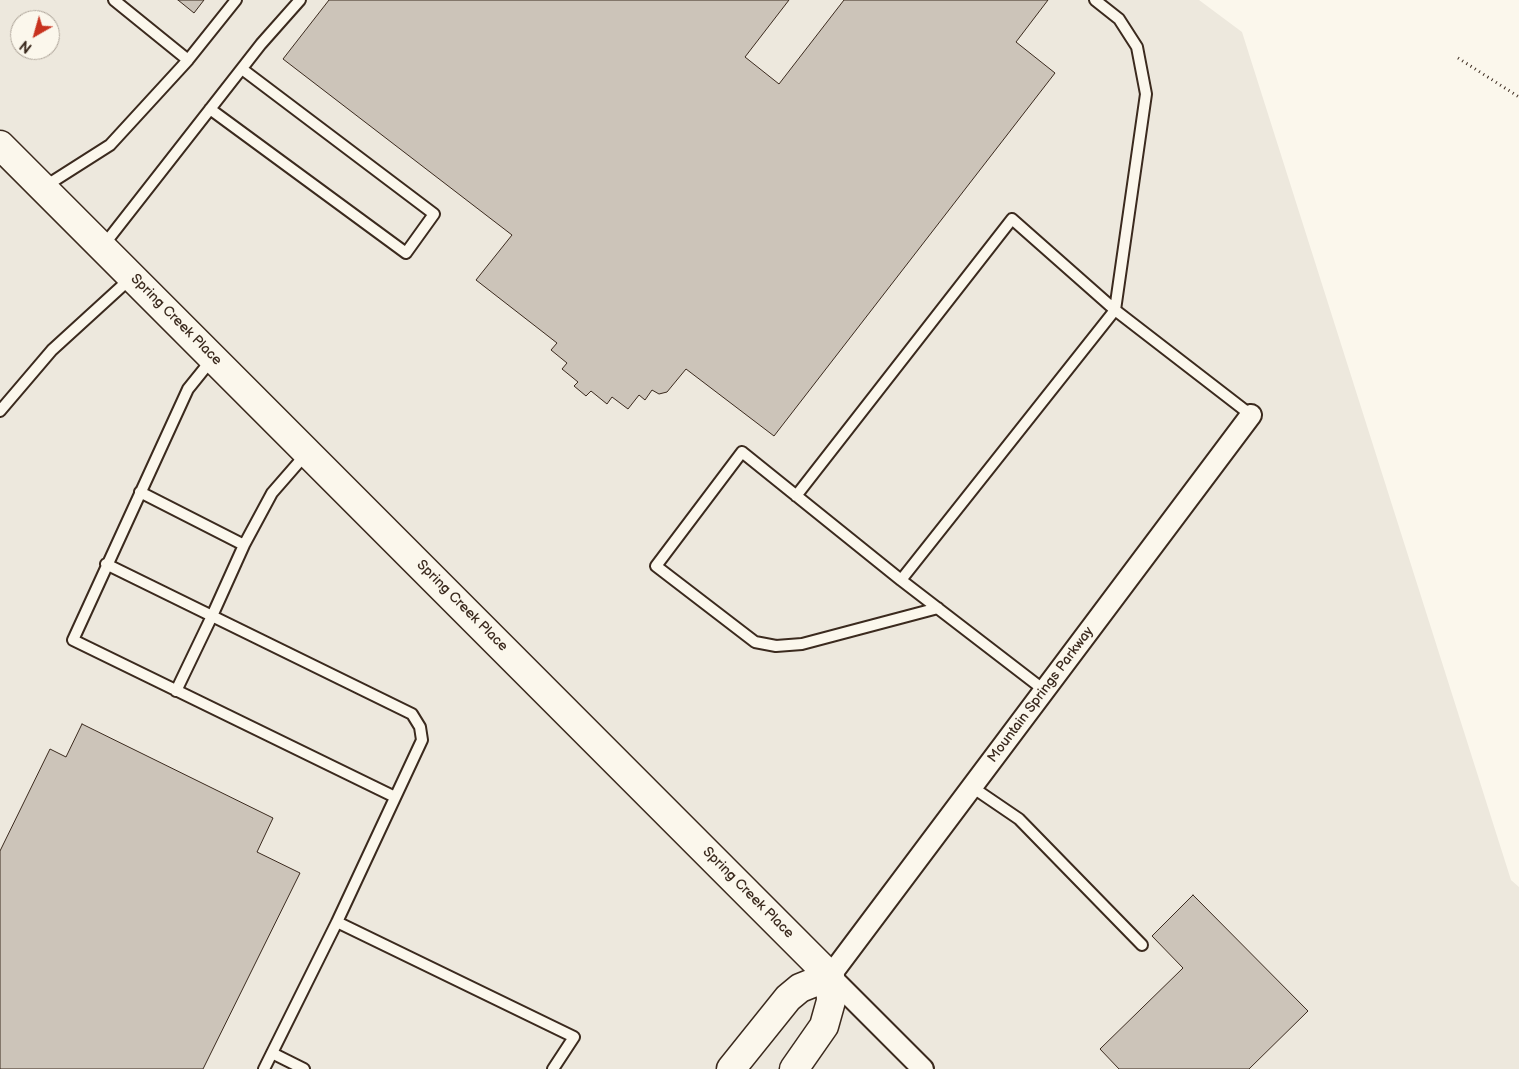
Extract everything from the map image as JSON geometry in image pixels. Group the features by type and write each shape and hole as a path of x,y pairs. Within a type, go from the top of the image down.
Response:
{"street":[{"name":"Spring Creek Place","path":"0,144 923,1069"},
{"name":"Mountain Springs Parkway","path":"830,976 1251,415"},
{"path":"731,1069 788,998 800,988 830,976 832,1001 824,1026 794,1069"}],"lane":[{"path":"114,0 188,60"},
{"path":"44,188 110,145 188,60 236,0"},
{"path":"102,247 242,69 300,0"},
{"path":"901,580 1115,310 1146,94 1137,47 1119,20 1094,0"},
{"path":"210,109 406,253 434,214 242,69"},
{"path":"796,496 1012,219 1115,310 1251,415"},
{"path":"0,411 52,350 132,277"},
{"path":"213,357 188,389 106,564 73,640 395,797"},
{"path":"176,691 244,545 272,493 308,451"},
{"path":"938,608 802,644 776,646 755,642 656,566 742,452 901,580 938,608 1044,690"},
{"path":"140,492 244,545"},
{"path":"106,564 412,714 420,727 422,740 337,922 264,1069"},
{"path":"972,787 1019,819 1142,945"},
{"path":"337,922 574,1038 553,1069"},
{"path":"272,1053 304,1069"}],"path":[{"path":"1458,58 1519,97"}],"shaded area":[{"path":"0,0 1199,0 1242,32 1511,880 1519,887 1519,1069 0,1069"}],"building":[{"path":"178,0 204,0 194,13"},
{"path":"329,0 789,0 745,57 779,84 844,0 1048,0 1016,42 1055,73 774,436 686,369 667,392 659,394 652,390 645,400 639,395 628,409 612,397 607,404 591,391 586,396 574,386 578,382 562,369 567,363 551,350 557,343 476,280 512,235 283,59"},
{"path":"82,724 273,818 257,852 300,873 203,1069 0,1069 0,851 50,749 66,757"},
{"path":"1193,895 1308,1011 1249,1069 1119,1069 1100,1049 1183,968 1152,936"}]}
